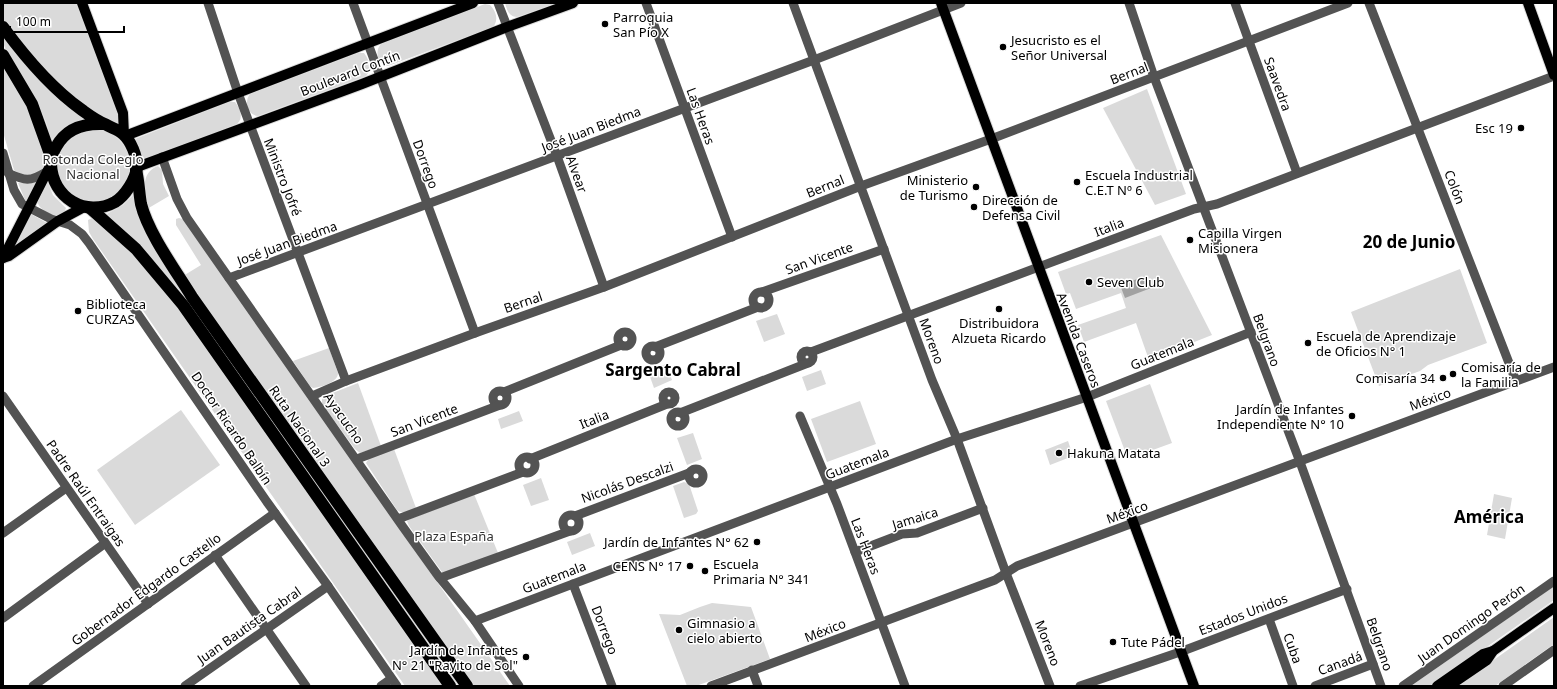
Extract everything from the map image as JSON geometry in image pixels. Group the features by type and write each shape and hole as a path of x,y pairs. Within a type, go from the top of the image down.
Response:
{"highway":[{"path":"3,26 27,57 58,90 82,110 125,136 134,153 136,169 128,191 119,200 108,206 87,207"},
{"name":"Ruta Nacional 3","path":"3,55 32,104 54,181 61,192 71,202 87,207 136,249 183,305 450,686"},
{"path":"49,164 59,142 67,133 79,126 92,123 104,124"},
{"name":"Ruta Nacional 3","path":"136,169 139,181 141,205 148,222 156,238 192,296 467,686"}],"main road":[{"name":"Boulevard Contín","path":"125,136 473,3"},
{"name":"Boulevard Contín","path":"136,169 162,157 250,126 573,3"},
{"path":"1528,3 1554,75"},
{"path":"84,4 123,113 125,136"},
{"name":"Avenida Caseros","path":"942,6 1134,523 1180,652 1194,686"},
{"path":"49,164 3,258 9,256 58,221 87,207"},
{"path":"1437,686 1483,654 1493,651 1554,608"},
{"path":"1449,686 1487,660 1493,651"}],"street":[{"name":"Ministro Jofré","path":"208,3 250,126 346,381"},
{"name":"Dorrego","path":"353,3 475,333"},
{"name":"Alvear","path":"498,3 557,156 604,287"},
{"name":"Las Heras","path":"646,3 732,237"},
{"name":"Moreno","path":"793,3 932,380 984,508 1006,573 1050,686"},
{"name":"José Juan Biedma","path":"229,278 684,107 814,60 942,6 961,3"},
{"name":"Belgrano","path":"1129,3 1154,77 1300,462 1381,685"},
{"name":"Saavedra","path":"1235,3 1297,173"},
{"name":"Bernal","path":"312,396 346,381 604,287 861,186 991,139 1348,3"},
{"name":"Colón","path":"1369,3 1415,128 1513,382"},
{"name":"Italia","path":"680,413 808,363 803,362 801,358 802,354 806,351 811,352 1194,209 1216,204 1554,75"},
{"path":"3,153 8,172 19,201 28,208"},
{"name":"Ayacucho","path":"162,157 177,199 187,218 398,519 440,578 475,622 519,686"},
{"path":"8,172 20,178 30,180 49,164"},
{"name":"Doctor Ricardo Balbín","path":"28,208 51,219 70,225 89,243 275,513 328,586 394,682"},
{"name":"San Vicente","path":"655,347 758,307 764,307 768,301 766,294 762,292 884,249"},
{"name":"Guatemala","path":"475,622 957,439 1087,397 1251,332"},
{"name":"San Vicente","path":"357,459 500,405 494,403 493,396 497,391 504,392 622,345"},
{"name":"México","path":"711,686 995,580 1017,566 1554,367"},
{"name":"Padre Raúl Entraigas","path":"3,396 104,544 148,604"},
{"name":"Italia","path":"398,519 523,472 520,469 520,461 524,458 530,459 667,404"},
{"name":"Las Heras","path":"800,416 830,487 905,686"},
{"name":"Nicolás Descalzi","path":"440,578 570,531 565,528 563,521 569,515 575,516 689,473"},
{"path":"4,530 66,488"},
{"name":"Jamaica","path":"854,552 902,534 917,533 984,508"},
{"name":"Gobernador Edgardo Castello","path":"33,686 275,513"},
{"path":"3,618 104,544"},
{"path":"215,555 306,686"},
{"name":"Juan Domingo Perón","path":"1403,686 1554,581"},
{"name":"Dorrego","path":"573,584 612,686"},
{"name":"Juan Bautista Cabral","path":"185,686 328,586"},
{"name":"Estados Unidos","path":"1080,686 1180,652 1347,589"},
{"name":"Cuba","path":"1269,618 1293,686"},
{"path":"1503,686 1554,650"},
{"name":"Canadá","path":"1315,686 1373,664"},
{"path":"752,670 758,686"},
{"path":"381,686 394,682"}],"green space":[{"path":"3,3 78,3 120,112 119,121 117,123 104,118 70,96 59,86 3,21"},
{"path":"505,3 557,3 514,17 508,11"},
{"path":"485,4 490,5 494,10 496,21 493,27 388,66 382,63 378,57 378,50 381,44"},
{"path":"3,33 83,117 83,119 66,126 50,140 48,128 43,115 9,56 3,42"},
{"path":"358,53 364,53 369,61 370,67 366,76 258,116 251,113 249,110 247,100 250,94"},
{"path":"3,63 29,107 44,152 45,163 43,168 31,177 17,173 14,170 3,132"},
{"path":"1147,89 1186,194 1155,205 1103,108"},
{"path":"229,102 235,102 240,110 241,116 237,124 142,160 134,141 135,139"},
{"name":"Rotonda Colegio Nacional","path":"93,129 107,132 119,140 127,152 130,166 127,180 119,192 107,200 93,203 79,200 67,192 59,180 56,166 59,152 67,140 79,132"},
{"path":"158,166 162,170 163,184 169,196 147,209 144,190 146,178 152,169"},
{"name":"Rotonda Colegio Nacional","path":"37,182 27,200 25,200 18,183"},
{"name":"Rotonda Colegio Nacional","path":"45,182 48,183 53,195 66,208 64,213 54,216 39,206 38,199"},
{"name":"Rotonda Colegio Nacional","path":"133,195 185,296 105,215 123,205"},
{"name":"Rotonda Colegio Nacional","path":"31,214 47,223 11,250"},
{"path":"92,218 104,225 126,245 177,303 444,686 405,686 93,239 89,232 88,220"},
{"path":"176,219 183,219 510,686 472,686 183,276 201,265 176,225"},
{"path":"1161,235 1212,335 1149,360 1136,323 1084,342 1078,325 1126,308 1121,293 1076,309 1070,293 1066,294 1058,272"},
{"path":"1460,269 1487,343 1428,365 1420,371 1379,386 1351,312"},
{"path":"777,314 785,334 764,342 756,321"},
{"path":"329,348 338,373 337,376 329,384 313,388 310,386 293,361"},
{"path":"666,364 672,380 654,388 648,371"},
{"path":"821,370 826,384 807,391 802,377"},
{"path":"358,383 381,446 360,453 355,449 322,404 322,399 325,396"},
{"path":"1150,384 1172,443 1128,459 1106,401"},
{"path":"860,401 876,444 827,462 811,419"},
{"path":"181,410 220,465 135,525 97,470"},
{"path":"519,411 523,421 501,429 498,419"},
{"path":"693,433 702,459 687,465 677,438"},
{"name":"Hakuna Matata","path":"1068,441 1073,456 1050,465 1045,450"},
{"path":"394,449 416,508 404,512 397,510 366,463 369,458"},
{"path":"541,478 549,500 531,506 523,485"},
{"path":"684,482 689,484 698,511 696,514 684,518 673,486"},
{"name":"Plaza España","path":"474,494 498,553 444,573 409,526 407,521"},
{"path":"1494,494 1512,498 1505,539 1487,535"},
{"path":"590,533 595,546 572,555 567,542"},
{"path":"1554,586 1554,600 1431,686 1411,686"},
{"path":"712,603 751,607 770,659 696,686 687,686 659,614 680,615"},
{"path":"1554,617 1554,644 1495,686 1457,686"}],"shaded area":[{"path":"1146,276 1151,288 1125,298 1120,285"}],"place":[{"name":"Parroquia San Pío X","path":"605,24"},
{"name":"Jesucristo es el Señor Universal","path":"1003,47"},
{"name":"Esc 19","path":"1521,128"},
{"name":"Escuela Industrial C.E.T Nº 6","path":"1077,182"},
{"name":"Ministerio de Turismo","path":"976,187"},
{"name":"Dirección de Defensa Civil","path":"974,207"},
{"name":"Capilla Virgen Misionera","path":"1190,240"},
{"name":"Seven Club","path":"1089,282"},
{"name":"Distribuidora Alzueta Ricardo","path":"999,309"},
{"name":"Biblioteca CURZAS","path":"78,311"},
{"name":"Escuela de Aprendizaje de Oficios N° 1","path":"1308,343"},
{"name":"Comisaría de la Familia","path":"1453,374"},
{"name":"Comisaría 34","path":"1443,378"},
{"name":"Jardín de Infantes Independiente N° 10","path":"1352,416"},
{"name":"Hakuna Matata","path":"1059,453"},
{"name":"Jardín de Infantes N° 62","path":"757,542"},
{"name":"CENS N° 17","path":"690,566"},
{"name":"Escuela Primaria N° 341","path":"705,571"},
{"name":"Gimnasio a cielo abierto","path":"679,630"},
{"name":"Tute Pádel","path":"1113,642"},
{"name":"Jardín de Infantes N° 21 \"Rayito de Sol\"","path":"526,657"}],"district":[{"name":"20 de Junio","path":"1409,241"},
{"name":"Sargento Cabral","path":"673,369"},
{"name":"América","path":"1489,516"}]}
